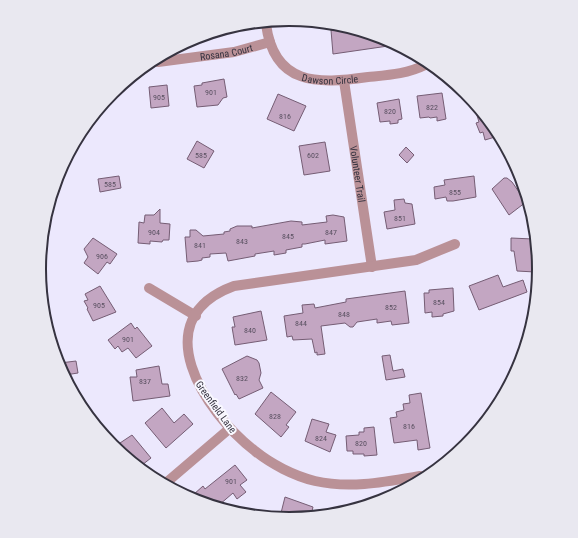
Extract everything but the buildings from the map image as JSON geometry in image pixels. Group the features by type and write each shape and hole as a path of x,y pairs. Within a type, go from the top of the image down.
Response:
{"street":[{"name":"Dawson Circle","path":"267,27 270,42 278,58 288,70 302,77 333,82 408,72 422,66"},
{"name":"Rosana Court","path":"164,61 234,52 270,42"},
{"name":"Volunteer Trail","path":"344,80 372,267"},
{"name":"Greenfield Lane","path":"413,477 371,485 346,485 314,481 280,467 255,452 230,429 202,390 193,374 188,356 188,338 192,321 202,304 218,292 234,286 416,260 455,244"},
{"path":"149,288 196,316"},
{"path":"169,480 230,429"}]}
